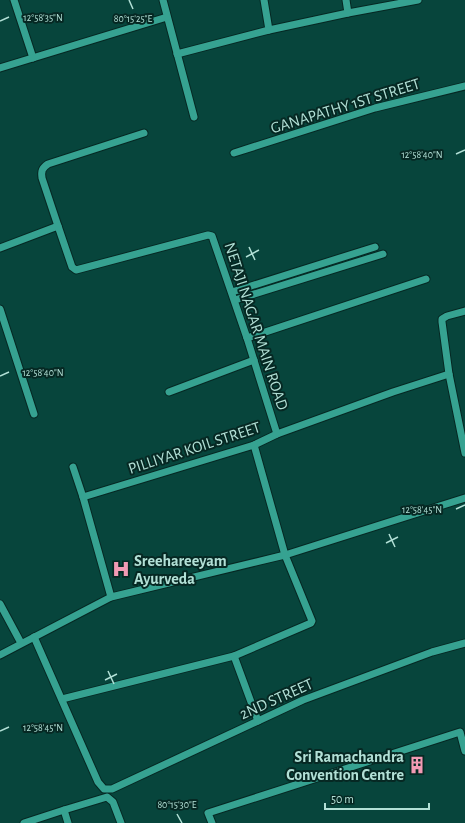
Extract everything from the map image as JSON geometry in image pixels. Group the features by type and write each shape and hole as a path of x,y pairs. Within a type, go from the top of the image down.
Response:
{"street":[{"path":"14,0 33,58"},
{"path":"163,0 194,117"},
{"path":"264,0 269,30"},
{"path":"346,0 348,13"},
{"path":"177,54 269,30 418,0"},
{"path":"0,68 167,16"},
{"name":"GANAPATHY 1ST STREET","path":"234,153 375,108 465,86"},
{"path":"0,248 58,226 41,172 48,164 144,132"},
{"name":"NETAJI NAGAR MAIN ROAD","path":"58,226 72,267 76,270 210,235 213,237 235,300 277,434"},
{"path":"232,292 375,247"},
{"path":"235,300 383,254"},
{"path":"247,338 426,279"},
{"path":"0,309 34,414"},
{"path":"465,311 442,319 449,374 465,453"},
{"path":"169,392 254,360"},
{"name":"PILLIYAR KOIL STREET","path":"83,497 254,446 277,434 449,374"},
{"path":"34,637 62,699 234,656 309,624 312,621 286,555 254,446"},
{"path":"73,467 83,497 110,597"},
{"path":"0,655 110,597 286,555 465,498"},
{"path":"0,604 21,643"},
{"name":"2ND STREET","path":"62,699 98,782 104,790 112,789 303,700 432,652 465,643"},
{"path":"234,656 258,722"},
{"path":"212,823 208,813 462,732 465,751"},
{"path":"25,823 107,797 113,802 121,823"},
{"path":"64,810 68,823"}],"place":[{"name":"Sreehareeyam Ayurveda","path":"121,569"},
{"name":"Sri Ramachandra Convention Centre","path":"417,765"}]}
